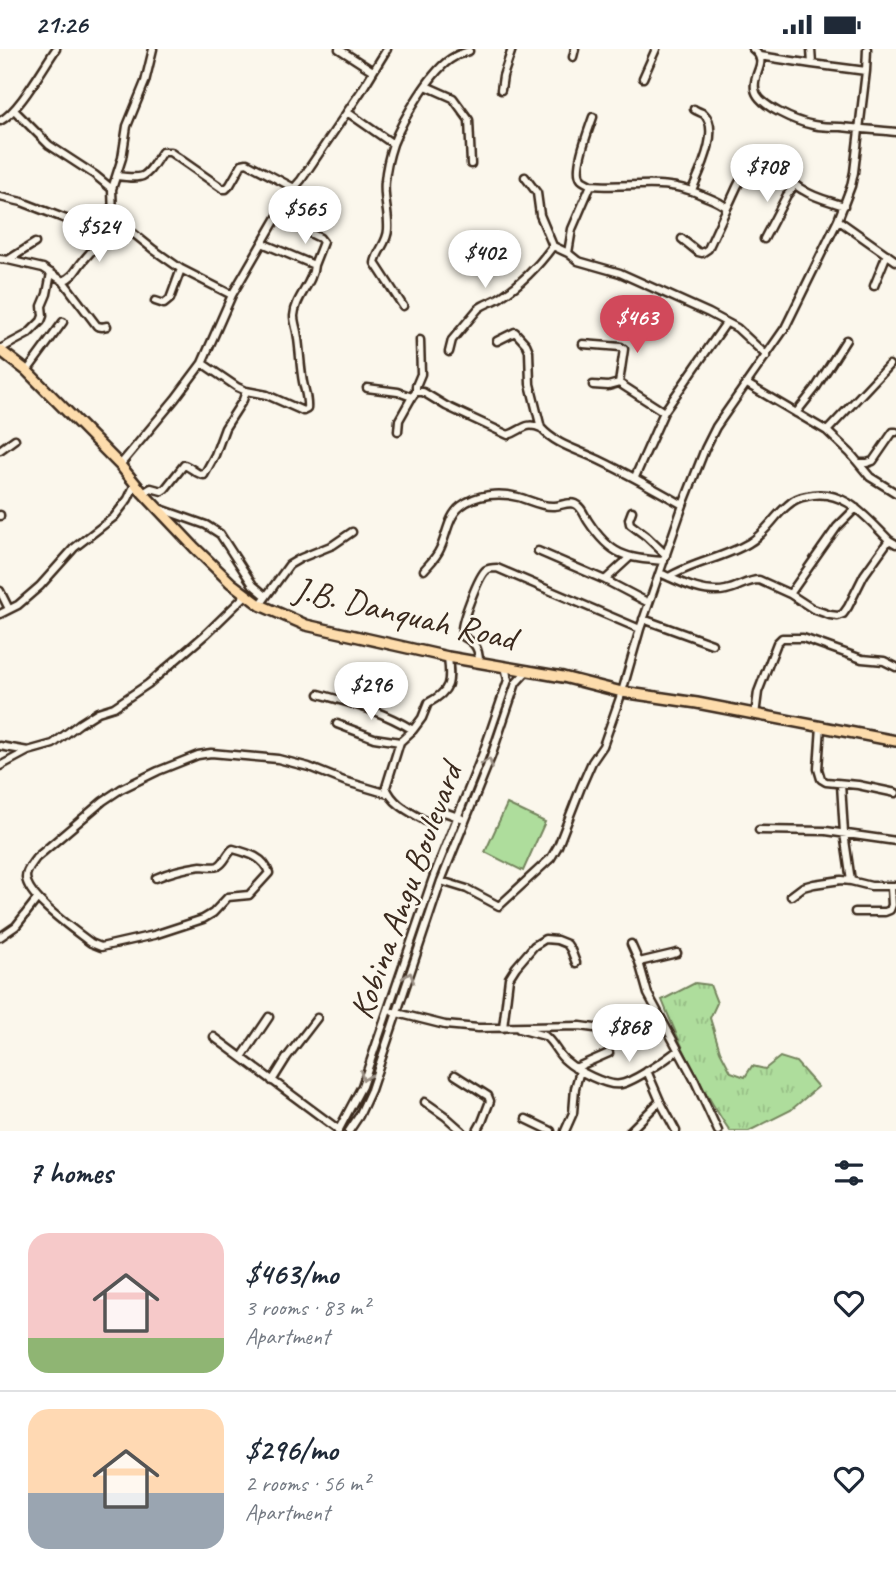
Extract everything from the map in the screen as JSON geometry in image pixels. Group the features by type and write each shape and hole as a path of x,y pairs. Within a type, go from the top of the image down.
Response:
{"highway":[{"name":"J.B. Danquah Road","path":"0,349 27,372 120,465 195,548 246,595 263,600 306,625 448,657 564,677 622,692 697,703 896,741"}],"street":[{"path":"0,121 13,110 55,49"},
{"path":"63,281 71,277 105,234 110,220 112,189 122,159 127,126 145,82 153,49"},
{"path":"339,49 373,71"},
{"path":"120,465 175,400 202,363 232,295 294,188 302,180 387,49"},
{"path":"501,90 512,49"},
{"path":"573,57 575,49"},
{"path":"643,78 656,49"},
{"path":"752,49 760,56 866,71"},
{"path":"811,49 812,64"},
{"path":"441,881 467,889 499,906 551,858 563,835 592,762 603,746 643,619 705,449 716,428 785,328 844,206 854,172 867,49"},
{"path":"402,306 375,264 376,255 382,250 388,232 384,182 393,144 426,86 443,65 469,51"},
{"path":"760,56 755,92 760,100 786,115 813,125 896,132"},
{"path":"426,86 453,97 469,120 471,164"},
{"path":"692,190 711,133 708,119 694,109"},
{"path":"13,110 49,145 112,189"},
{"path":"347,112 393,144"},
{"path":"593,117 579,166 579,177 582,180 591,185 656,184 692,190 720,202 727,208"},
{"path":"117,176 142,177 165,151 223,189 230,185 242,164 247,163 294,188"},
{"path":"682,239 698,252 708,249 748,169 754,165 765,164 813,195 844,206"},
{"path":"525,177 537,193 540,215 553,246 578,261 620,272 737,328 767,356"},
{"path":"568,253 572,229 591,185"},
{"path":"764,239 795,185"},
{"path":"0,197 22,202 89,228 95,229 110,220"},
{"path":"202,363 246,391 267,395 303,411 307,409 299,342 293,317 314,271 323,242 277,217"},
{"path":"110,220 181,269 232,295"},
{"path":"838,220 896,261"},
{"path":"4,260 35,243"},
{"path":"262,243 314,265"},
{"path":"449,352 452,340 478,309 526,278 553,246"},
{"path":"874,286 887,254"},
{"path":"4,260 43,268 51,273 63,281 97,326 107,326"},
{"path":"155,301 164,304 170,299 181,269"},
{"path":"0,349 28,334 41,321 51,273"},
{"path":"27,372 63,322"},
{"path":"635,477 664,412 726,323"},
{"path":"497,341 515,332 526,344 529,351 530,384 541,428"},
{"path":"398,431 399,420 414,395 421,374 420,340"},
{"path":"796,413 815,389 846,340"},
{"path":"583,344 624,349 619,383"},
{"path":"827,431 889,365"},
{"path":"593,385 608,386 619,383 664,412"},
{"path":"747,384 827,431 860,463 870,477 896,493"},
{"path":"368,388 414,395 423,392 446,406 508,435 525,426 534,425 554,441 635,477 683,505"},
{"path":"143,493 151,488 162,491 165,489 184,465 204,475 225,428 246,391"},
{"path":"860,463 873,461 895,430"},
{"path":"0,450 15,439"},
{"path":"0,614 18,605 40,586 74,548 114,517 128,499 135,484"},
{"path":"424,570 435,559 454,514 461,506 472,499 495,494 519,497 546,505 575,503 596,533 608,545 629,558 665,558"},
{"path":"669,577 682,569 741,548 754,540 788,505 799,498 814,494 833,495 847,500 896,544"},
{"path":"157,507 206,525 220,534 263,600 289,565 333,545 352,532"},
{"path":"790,594 837,527 856,508"},
{"path":"632,512 630,524 646,536 665,558"},
{"path":"660,573 686,584 718,592 759,580 790,594 813,609 838,616 843,614 864,575 889,540"},
{"path":"538,551 605,580 649,603"},
{"path":"605,580 629,558"},
{"path":"479,661 479,651 472,641 464,637 461,629 475,587 486,569 497,568 640,629"},
{"path":"0,591 9,608"},
{"path":"0,766 27,751 53,744 98,712 114,707 148,684 246,595"},
{"path":"643,619 712,644"},
{"path":"755,715 758,692 777,643 782,638 803,638 862,659 884,661 896,667"},
{"path":"448,657 449,683 440,696 428,703 422,718 400,742 386,787 388,794 398,805 429,823 444,812 465,820"},
{"path":"505,666 508,680 516,683"},
{"name":"Kobina Angu Boulevard","path":"349,1131 371,1090 441,881 491,757 516,683 528,670"},
{"name":"Kobina Angu Boulevard","path":"338,1130 362,1086 433,878 483,753 508,680"},
{"path":"319,694 372,709 396,719 412,730"},
{"path":"337,724 374,738 400,742"},
{"path":"821,726 821,779 896,793"},
{"path":"0,746 27,751"},
{"path":"156,878 177,870 216,867 233,849 262,860 268,873 248,895 228,897 213,913 203,919 154,935 101,947 97,947 37,899 26,876 36,858 103,801 158,771 198,755 218,752 226,755 278,758 388,794"},
{"path":"841,784 851,881"},
{"path":"760,830 808,830 896,841"},
{"path":"791,896 803,887 841,880 871,886 894,886 890,910 855,912"},
{"path":"0,937 16,926 37,899"},
{"path":"503,1028 509,978 534,946 545,939 567,944 576,963"},
{"path":"631,944 648,993 694,1079 718,1131"},
{"path":"639,963 677,953"},
{"path":"388,1011 445,1025 478,1028 580,1026 610,1030 641,1024 658,1013"},
{"path":"242,1056 269,1017"},
{"path":"272,1081 286,1057 317,1018"},
{"path":"515,1028 545,1035 559,1055 578,1070 607,1082 620,1084 669,1058 678,1050"},
{"path":"214,1037 338,1130"},
{"path":"578,1070 609,1053"},
{"path":"565,1131 573,1113 578,1070"},
{"path":"646,1071 676,1131"},
{"path":"455,1075 488,1096 490,1101 477,1131"},
{"path":"630,1131 660,1101"},
{"path":"425,1102 462,1131"},
{"path":"526,1119 551,1131"}],"green space":[{"path":"507,804 545,822 523,871 485,852"},
{"path":"695,983 710,985 717,1003 710,1018 720,1051 731,1072 745,1077 752,1066 765,1069 780,1057 796,1062 818,1087 791,1110 749,1131 730,1131 692,1067 662,1000"}]}
